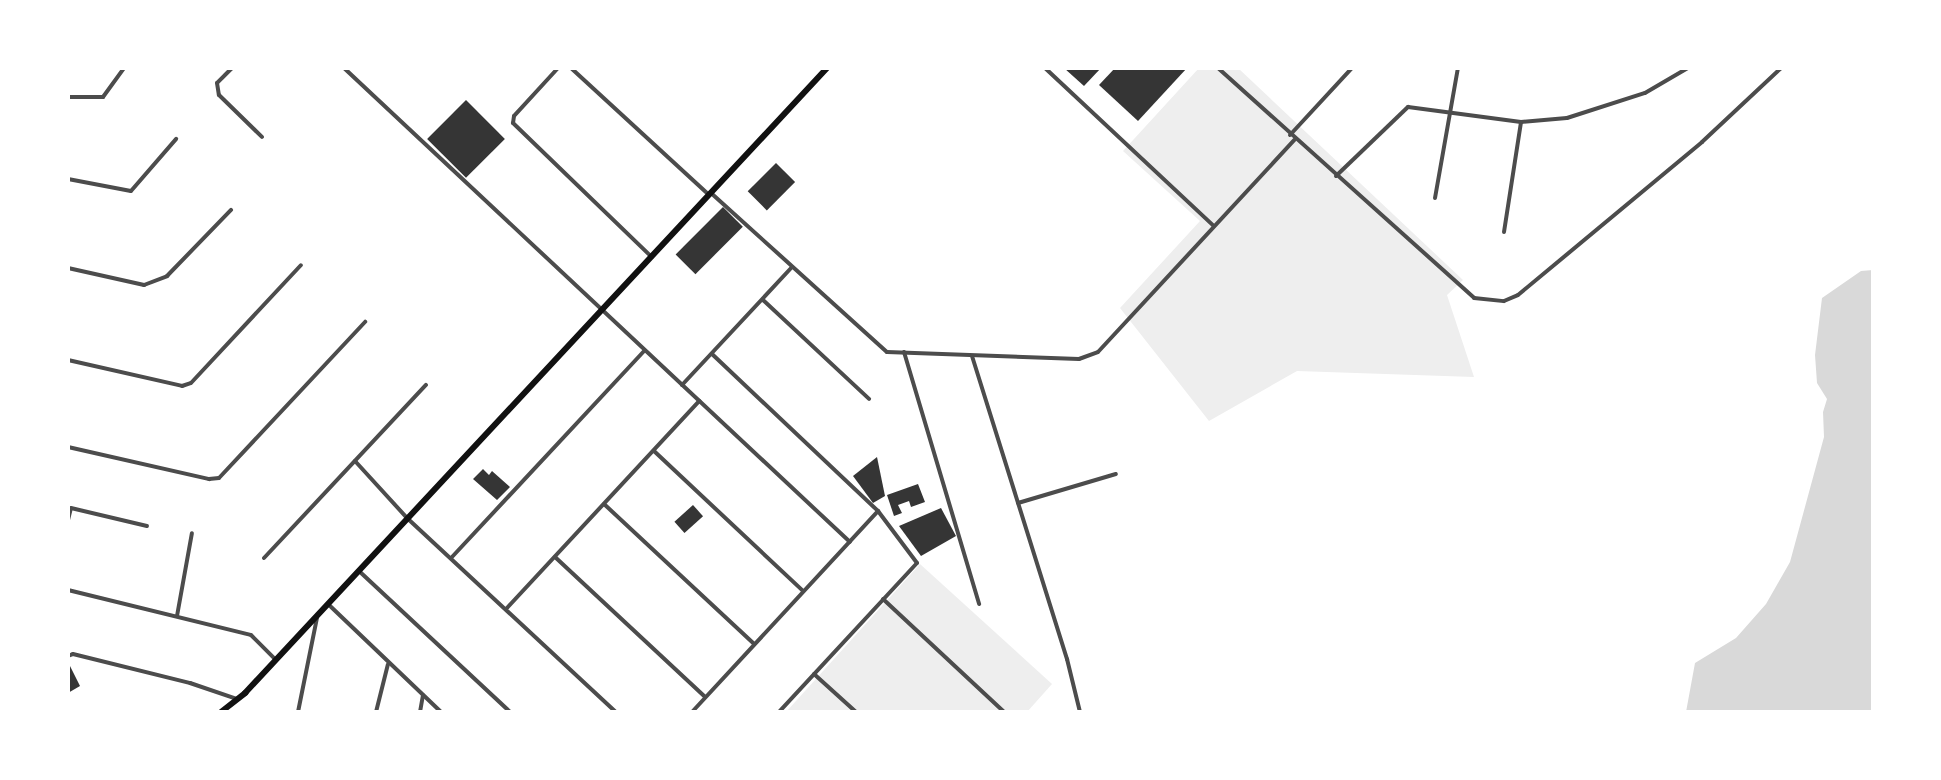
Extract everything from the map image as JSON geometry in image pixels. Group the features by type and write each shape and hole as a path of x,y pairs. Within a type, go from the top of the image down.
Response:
{"main road":[{"path":"222,712 359,571 827,68"}],"street":[{"path":"68,97 103,97 124,68"},
{"path":"232,68 217,83 219,95 262,137"},
{"path":"344,68 850,542"},
{"path":"558,68 514,116 513,123 652,257"},
{"path":"571,68 887,352 1079,359 1098,352 1214,226 1352,68"},
{"path":"1045,68 1214,226"},
{"path":"1218,68 1474,298 1504,301 1518,295 1702,142 1781,68"},
{"path":"1435,198 1458,68"},
{"path":"1336,176 1408,107 1521,122 1567,118 1645,93 1688,68"},
{"path":"1504,232 1521,122"},
{"path":"68,179 131,191 176,139"},
{"path":"68,268 144,285 167,276 231,210"},
{"path":"68,360 182,386 191,383 301,265"},
{"path":"682,385 792,267"},
{"path":"763,300 869,399"},
{"path":"68,447 209,479 219,478 365,322"},
{"path":"451,557 644,351"},
{"path":"904,352 979,604"},
{"path":"712,354 878,511 917,563 779,712"},
{"path":"972,356 1080,712"},
{"path":"264,558 426,385"},
{"path":"506,609 699,401"},
{"path":"654,451 803,591"},
{"path":"355,461 407,518 616,712"},
{"path":"1018,503 1116,474"},
{"path":"604,504 754,644"},
{"path":"68,520 71,508 147,526"},
{"path":"692,712 878,511"},
{"path":"177,616 192,533"},
{"path":"555,557 705,697"},
{"path":"359,571 510,712"},
{"path":"68,590 251,635 274,658"},
{"path":"883,599 1004,712"},
{"path":"327,602 441,712"},
{"path":"298,712 318,611"},
{"path":"68,656 73,654 190,683 237,699"},
{"path":"376,712 388,664"},
{"path":"814,674 856,712"},
{"path":"420,712 423,695"}],"shaded area":[{"path":"1199,68 1238,68 1463,280 1447,295 1474,377 1297,371 1209,421 1120,308 1200,221 1123,151"},
{"path":"1873,270 1873,712 1686,712 1695,663 1736,638 1766,604 1790,562 1824,437 1823,412 1827,399 1817,383 1815,355 1822,298 1861,271"},
{"path":"920,564 1052,684 1027,712 786,712"}],"building":[{"path":"1064,68 1101,68 1084,86"},
{"path":"1115,68 1187,68 1138,121 1099,85"},
{"path":"466,100 505,139 466,178 427,139"},
{"path":"776,163 795,182 767,210 748,191"},
{"path":"723,207 743,227 695,274 676,254"},
{"path":"877,457 885,496 873,503 853,476"},
{"path":"483,469 489,475 492,471 510,487 497,500 473,479"},
{"path":"918,484 925,502 911,507 909,501 898,505 902,513 894,516 887,495"},
{"path":"693,505 703,516 684,533 674,522"},
{"path":"941,508 956,536 921,556 899,526"},
{"path":"68,662 80,686 68,693"}]}
